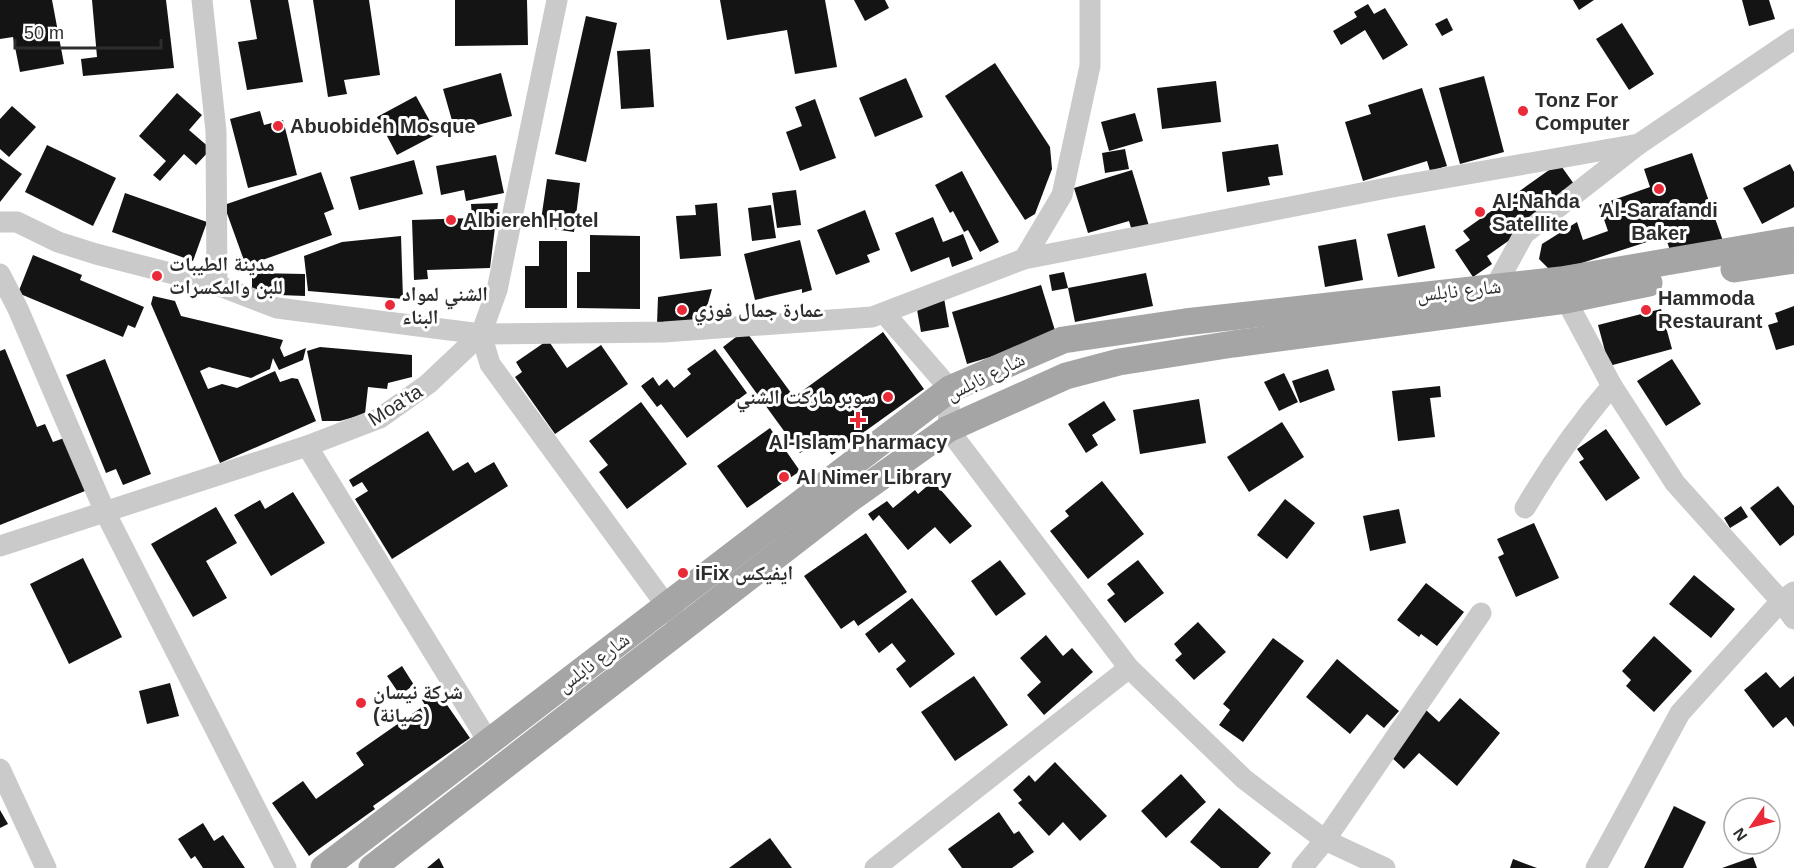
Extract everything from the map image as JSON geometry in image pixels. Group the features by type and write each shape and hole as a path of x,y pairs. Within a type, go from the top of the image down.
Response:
{"main road":[{"name":"شارع نابلس","path":"1563,290 1794,240"},
{"name":"شارع نابلس","path":"372,868 950,390 1063,340 1185,322 1494,297 1663,280 1794,260"},
{"name":"شارع نابلس","path":"324,868 488,741 847,501 948,429 1066,376 1119,362 1494,297"}],"street":[{"path":"202,0 216,131 217,285"},
{"path":"557,0 497,290 481,333 490,364 675,617"},
{"path":"1024,259 1062,195 1090,66 1090,0"},
{"path":"1494,297 1524,234 1639,144 1794,39"},
{"path":"0,222 17,222 58,242 217,285 277,308 481,333 664,332 872,318 1024,259 1387,188 1639,144"},
{"path":"0,274 18,309 105,512 286,868"},
{"path":"1563,290 1612,386 1675,483 1787,596 1794,619"},
{"path":"885,314 950,390 948,429 1129,668 1244,779 1325,840 1385,868"},
{"name":"Moa'ta","path":"0,546 307,446 380,418 428,384 481,333"},
{"path":"1525,508 1552,460 1578,425 1612,386"},
{"path":"307,446 488,741"},
{"path":"1596,868 1680,713 1787,596"},
{"path":"1302,868 1325,840 1481,613"},
{"path":"874,868 1129,668"},
{"path":"0,769 46,868"}],"building":[{"path":"0,0 52,0 64,64 20,72 13,37 0,39"},
{"path":"92,0 166,0 174,68 83,76 81,59 97,57"},
{"path":"250,0 288,0 303,82 247,90 238,42 257,39"},
{"path":"313,0 369,0 380,75 344,80 347,94 328,97"},
{"path":"455,0 527,0 528,45 455,46"},
{"path":"720,0 825,0 837,67 795,74 787,30 727,40"},
{"path":"854,0 885,0 889,8 865,21"},
{"path":"1573,0 1594,0 1579,10"},
{"path":"1742,0 1769,0 1775,19 1749,26"},
{"path":"1368,4 1374,14 1385,8 1408,45 1383,60 1365,30 1341,45 1333,31 1357,17 1354,12"},
{"path":"586,16 617,23 586,162 555,154"},
{"path":"1447,18 1453,30 1442,36 1435,24"},
{"path":"1622,23 1654,74 1629,90 1596,39"},
{"path":"650,49 654,107 621,109 617,51"},
{"path":"995,63 1050,147 1052,169 1035,214 1025,220 945,96"},
{"path":"501,73 512,116 455,131 443,89"},
{"path":"1484,76 1504,152 1460,164 1439,88"},
{"path":"906,78 923,117 875,137 859,98"},
{"path":"1216,81 1221,122 1162,129 1157,88"},
{"path":"1422,88 1447,166 1430,171 1427,161 1363,181 1345,122 1371,114 1368,105"},
{"path":"177,93 202,115 189,130 211,149 196,165 184,154 160,181 153,175 166,161 139,136"},
{"path":"416,96 437,134 397,155 377,117"},
{"path":"815,99 836,158 800,171 786,132 802,126 795,107"},
{"path":"12,106 36,127 9,157 0,149 0,119"},
{"path":"260,111 264,125 283,120 297,175 248,188 230,119"},
{"path":"1135,113 1143,141 1109,151 1101,122"},
{"path":"1278,144 1283,175 1268,177 1270,185 1227,192 1222,152"},
{"path":"47,145 116,178 93,226 25,192"},
{"path":"1125,149 1129,169 1105,173 1102,153"},
{"path":"1692,153 1723,241 1673,259 1663,230 1651,234 1653,240 1560,270 1548,268 1539,259 1542,244 1577,222 1583,240 1608,231 1599,205 1650,187 1644,169"},
{"path":"496,155 504,193 466,201 464,190 441,195 436,166"},
{"path":"0,158 22,174 0,202"},
{"path":"414,160 423,194 359,210 350,177"},
{"path":"1559,163 1579,191 1487,256 1492,264 1473,277 1455,250 1470,240 1463,231"},
{"path":"1790,164 1794,172 1794,207 1762,224 1743,188"},
{"path":"1132,170 1149,226 1132,231 1129,221 1088,233 1074,188"},
{"path":"962,171 999,242 980,252 968,230 964,232 953,211 950,213 935,185"},
{"path":"321,172 334,209 324,213 332,235 246,266 224,205"},
{"path":"547,179 580,183 574,232 540,227"},
{"path":"796,190 801,225 777,228 772,193"},
{"path":"125,193 207,222 193,261 112,232"},
{"path":"498,203 490,268 427,270 428,279 414,280 412,220 472,218 471,204"},
{"path":"717,203 721,256 680,259 676,216 696,215 695,205"},
{"path":"771,205 776,238 752,241 748,208"},
{"path":"865,210 880,250 867,255 870,262 836,275 817,230"},
{"path":"933,217 943,242 963,234 973,259 952,267 949,257 911,272 895,233"},
{"path":"1425,225 1435,268 1398,277 1387,234"},
{"path":"590,235 640,236 640,309 577,308 577,272 590,272"},
{"path":"401,236 403,299 308,291 304,256 342,242"},
{"path":"1356,239 1363,280 1325,287 1318,246"},
{"path":"800,240 812,290 802,293 802,289 755,300 744,254"},
{"path":"539,241 567,241 567,308 525,308 525,266 539,266"},
{"path":"33,255 82,275 80,280 144,307 135,328 128,325 123,337 18,293"},
{"path":"1064,272 1068,288 1052,291 1049,275"},
{"path":"252,273 305,274 305,296 252,294"},
{"path":"1146,273 1153,306 1075,322 1068,288"},
{"path":"1041,285 1057,337 967,364 952,312"},
{"name":"عمارة جمال فوزي","path":"712,289 702,324 657,324 658,297"},
{"path":"153,296 175,301 181,316 283,340 280,348 284,357 306,348 303,360 279,370 273,358 270,369 251,378 209,367 200,371 208,389 222,384 237,388 275,371 280,382 292,378 298,379 316,421 220,463 151,304"},
{"path":"944,298 949,327 921,332 916,304"},
{"path":"1794,306 1794,345 1776,350 1768,325 1778,322 1775,313"},
{"path":"1661,309 1672,349 1609,366 1598,325"},
{"path":"745,330 794,397 883,332 924,389 832,455 820,439 800,453 723,347"},
{"path":"548,340 567,368 601,345 628,384 555,434 515,377 522,372 516,362"},
{"path":"320,347 412,355 412,377 388,383 387,389 368,387 365,414 340,421 322,421 307,351"},
{"path":"5,349 37,427 45,424 53,442 64,438 85,491 0,525 0,351"},
{"path":"715,349 747,393 687,438 661,404 657,407 641,386 653,377 659,386 667,379 674,388 691,374 687,369"},
{"path":"105,359 151,474 123,485 116,469 106,473 66,375"},
{"path":"1672,359 1701,404 1666,426 1637,381"},
{"path":"1328,369 1335,390 1300,403 1292,381"},
{"path":"1284,373 1298,402 1279,411 1264,382"},
{"path":"1440,386 1441,397 1430,398 1435,437 1398,441 1392,391"},
{"path":"1199,399 1206,443 1140,454 1133,410"},
{"path":"1104,401 1116,420 1092,435 1098,445 1086,453 1068,424"},
{"path":"641,402 687,464 627,509 599,472 608,465 589,441"},
{"path":"1282,422 1304,457 1249,492 1227,457"},
{"path":"770,428 800,471 747,508 717,466"},
{"path":"1606,429 1640,478 1606,501 1579,462 1584,459 1577,449"},
{"path":"428,431 453,471 468,462 475,473 494,462 508,486 392,559 355,499 368,491 362,482 353,487 349,480"},
{"path":"933,481 972,526 950,544 935,527 908,550 879,515 873,521 868,514 887,501 893,508 915,490 918,494"},
{"path":"1102,481 1144,534 1088,579 1050,531 1069,516 1065,511"},
{"path":"1778,486 1794,506 1794,535 1780,546 1750,508"},
{"path":"293,492 325,543 271,576 234,515 260,500 265,509"},
{"path":"1285,499 1315,523 1287,559 1257,535"},
{"path":"1741,506 1748,517 1730,528 1724,518"},
{"path":"216,507 237,543 206,561 227,598 193,617 151,544"},
{"path":"1399,509 1406,543 1370,551 1363,516"},
{"path":"1534,523 1559,578 1516,597 1498,557 1504,554 1497,539"},
{"path":"866,533 907,592 858,626 854,620 841,629 804,576"},
{"path":"83,558 122,637 69,664 30,584"},
{"path":"1000,560 1026,594 996,616 971,581"},
{"path":"1138,560 1164,593 1125,623 1107,600 1115,594 1107,584"},
{"path":"1694,575 1735,609 1711,638 1669,604"},
{"path":"1426,583 1464,612 1437,646 1421,634 1419,637 1397,620"},
{"path":"912,598 955,654 910,688 896,669 906,661 892,643 879,653 865,634"},
{"path":"1198,622 1226,652 1194,680 1175,660 1182,654 1174,644"},
{"path":"1046,635 1063,656 1072,648 1093,672 1044,715 1027,695 1041,682 1020,658"},
{"path":"1654,636 1692,671 1654,712 1626,686 1631,680 1622,671"},
{"path":"1273,638 1304,661 1243,742 1219,725 1230,710 1223,704"},
{"path":"1337,659 1399,711 1384,728 1367,714 1350,734 1306,697"},
{"path":"402,666 414,685 400,695 387,676"},
{"path":"1766,672 1780,688 1794,676 1794,727 1786,717 1773,728 1744,690"},
{"path":"974,676 1008,725 955,761 921,712"},
{"path":"170,683 179,716 147,724 139,691"},
{"path":"436,689 470,738 373,806 375,809 309,856 272,803 303,781 316,799 364,765 356,753 425,705 422,700"},
{"path":"1460,698 1500,733 1457,786 1419,753 1404,769 1387,753 1426,710 1439,722"},
{"path":"1055,762 1107,816 1080,841 1063,822 1049,836 1018,803 1022,800 1013,790 1029,775 1035,782"},
{"path":"1181,774 1206,802 1166,838 1141,811"},
{"path":"1674,806 1706,822 1683,868 1644,868"},
{"path":"1219,808 1271,853 1258,868 1221,868 1190,842"},
{"path":"0,810 8,824 0,828"},
{"path":"999,812 1014,834 1019,831 1034,852 1012,868 962,868 948,849"},
{"path":"203,823 214,841 223,835 245,868 203,868 195,856 191,859 178,839"},
{"path":"770,838 792,868 729,868"},
{"path":"1753,857 1757,868 1722,868"},
{"path":"439,858 444,868 427,868"},
{"path":"1513,859 1537,868 1510,868"}],"place":[{"name":"Tonz For Computer","path":"1523,111"},
{"name":"Abuobideh Mosque","path":"278,126"},
{"name":"Al-Sarafandi Baker","path":"1659,189"},
{"name":"Al-Nahda Satellite","path":"1480,212"},
{"name":"Albiereh Hotel","path":"451,220"},
{"name":"مدينة الطيبات للبن والمكسرات","path":"157,276"},
{"name":"الشني لمواد البناء","path":"390,305"},
{"name":"عمارة جمال فوزي","path":"682,310"},
{"name":"Hammoda Restaurant","path":"1646,310"},
{"name":"سوبر ماركت الشني","path":"888,397"},
{"name":"Al-Islam Pharmacy","path":"858,420"},
{"name":"Al Nimer Library","path":"784,477"},
{"name":"iFix ايفيكس","path":"683,573"},
{"name":"شركة نيسان (صيانة)","path":"361,703"}]}
